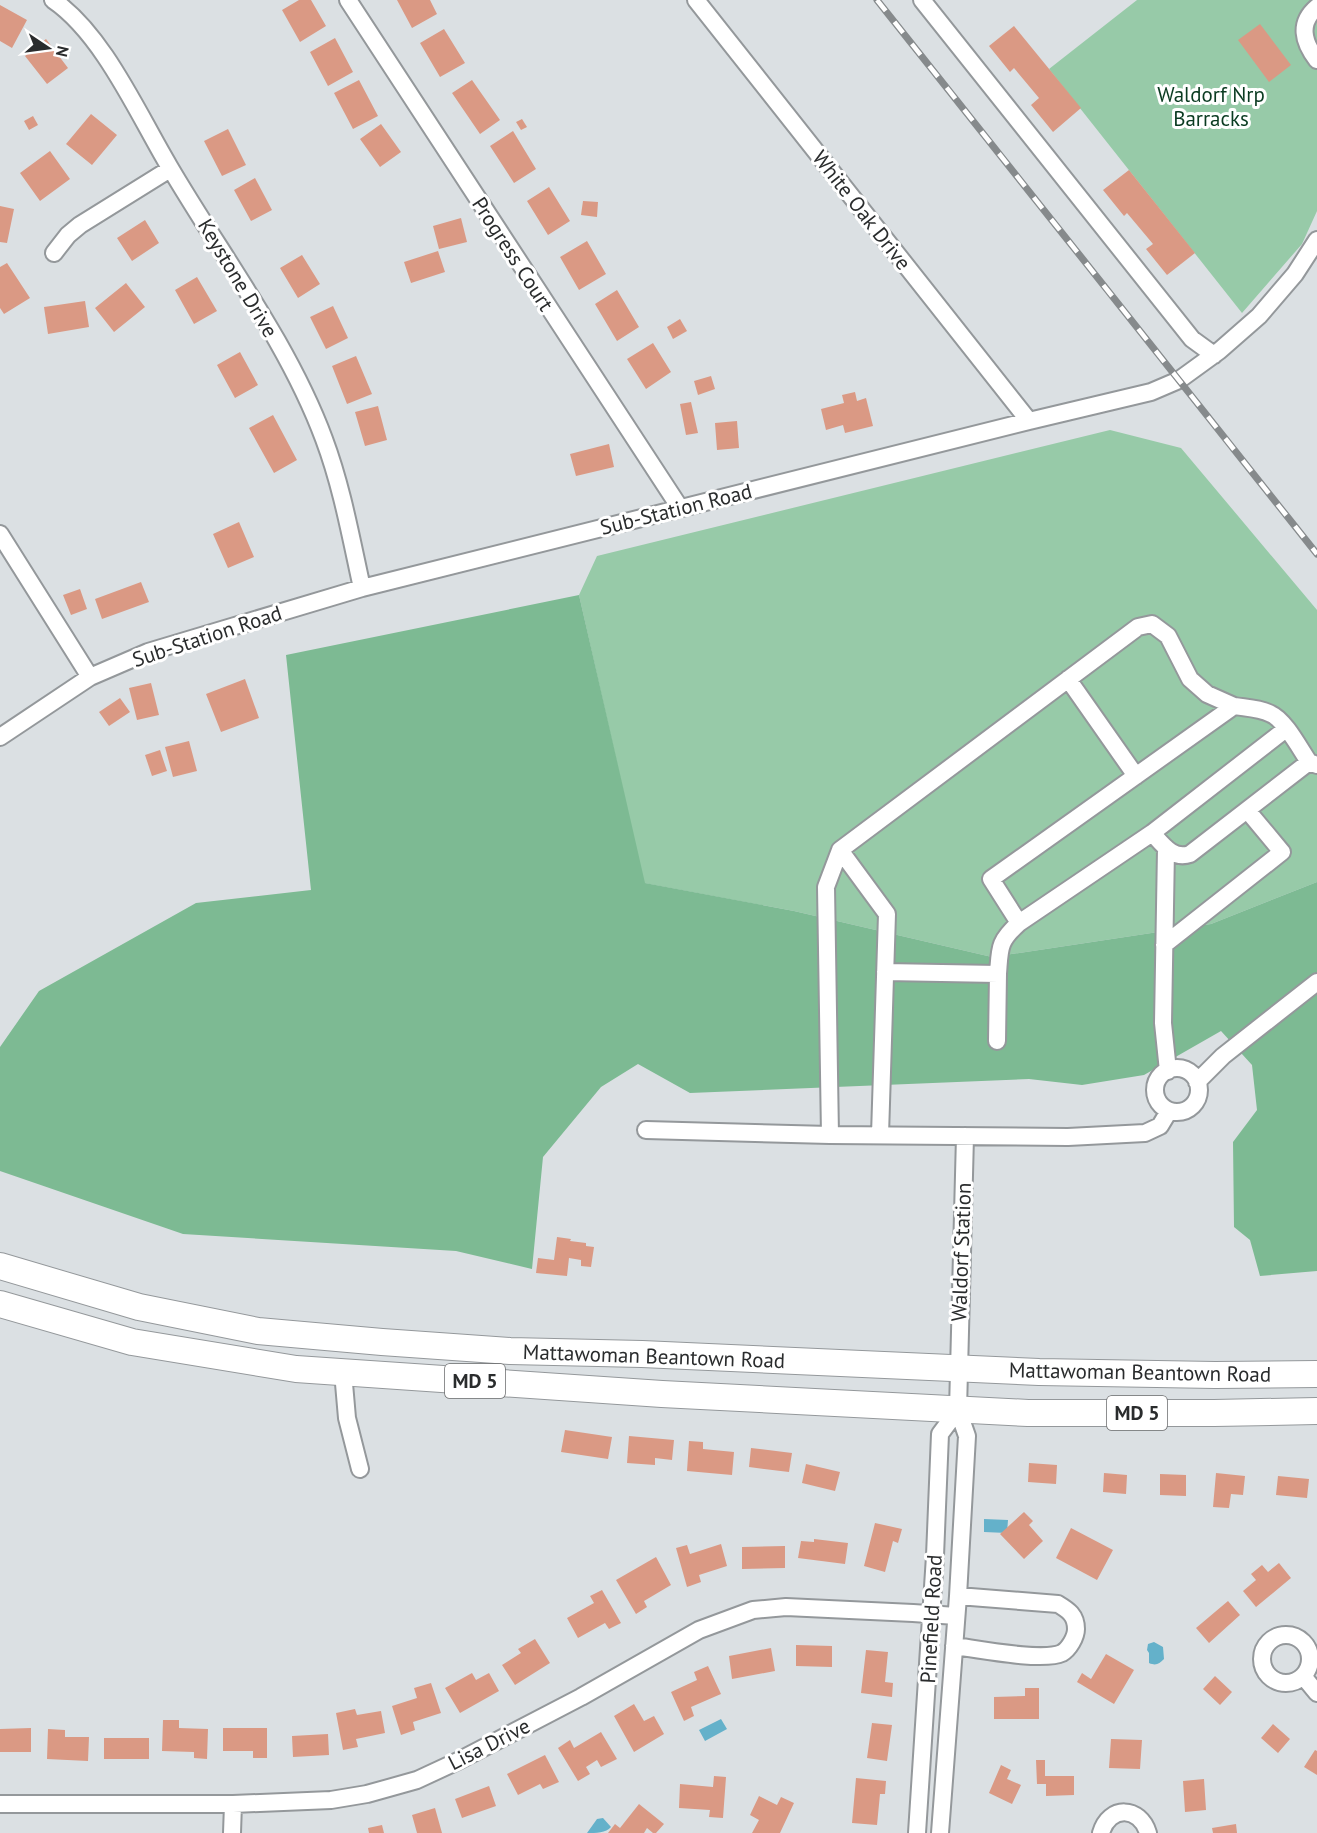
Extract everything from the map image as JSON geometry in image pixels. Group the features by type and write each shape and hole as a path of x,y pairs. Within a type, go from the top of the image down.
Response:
{"highway":[{"name":"Mattawoman Beantown Road","path":"0,1266 139,1306 258,1331 377,1341 510,1351 642,1354 1094,1373 1317,1374"},
{"name":"Mattawoman Beantown Road","path":"0,1304 132,1342 296,1369 674,1395 958,1410 1040,1413 1317,1411"},
{"path":"145,1344 150,1335 166,1327 217,1336 352,1352 377,1341"}],"street":[{"name":"Keystone Drive","path":"52,0 84,27 111,66 170,169 253,302 297,378 323,438 341,492 362,588"},
{"name":"Progress Court","path":"348,0 680,508"},
{"name":"White Oak Drive","path":"696,0 1029,421"},
{"path":"922,0 1192,339 1214,355"},
{"path":"1317,7 1309,14 1303,30 1309,50 1317,60"},
{"path":"54,253 68,235 80,225 170,169"},
{"name":"Sub-Station Road","path":"3,728 90,677 148,652 362,588 1130,397 1170,385 1214,355 1259,316 1295,274 1317,240"},
{"path":"0,534 90,677"},
{"path":"830,1135 826,887 840,850 1138,627 1152,624 1168,636 1190,679 1207,694 1234,706 1259,709 1273,714 1281,721 1313,764 1247,810 1190,854 1183,857 1175,855 1166,849 1152,833"},
{"path":"1068,680 1136,776"},
{"path":"1019,923 991,879 1234,706"},
{"path":"998,1041 998,974 1001,945 1006,935 1019,923 1152,833 1286,729"},
{"path":"1164,945 1282,852 1247,810"},
{"path":"1166,849 1163,1023 1168,1071"},
{"path":"840,850 887,915 880,1135"},
{"path":"885,972 998,974"},
{"path":"1197,1082 1223,1056 1317,982"},
{"path":"1174,1069 1188,1071 1197,1082 1198,1096 1190,1108 1176,1112 1163,1107 1156,1095 1158,1081 1168,1071 1174,1069"},
{"path":"646,1130 830,1135 1068,1137 1145,1133 1160,1125 1169,1111"},
{"name":"Waldorf Station","path":"958,1368 965,1136"},
{"name":"Pinefield Road","path":"940,1833 968,1436 958,1410 958,1368"},
{"path":"343,1372 347,1418 360,1469"},
{"name":"Pinefield Road","path":"917,1833 932,1616 940,1434 958,1410"},
{"path":"954,1646 1032,1656 1050,1656 1063,1652 1071,1644 1076,1631 1075,1619 1070,1611 1058,1604 958,1596"},
{"name":"Lisa Drive","path":"0,1804 233,1804 331,1800 367,1794 417,1780 460,1760 581,1697 699,1630 753,1610 786,1607 956,1616"},
{"path":"1303,1676 1317,1693"},
{"path":"232,1833 233,1804"},
{"path":"1101,1833 1108,1819 1121,1812 1129,1813 1142,1820 1148,1833"}],"green space":[{"name":"Waldorf Nrp Barracks","path":"1137,0 1317,0 1317,211 1302,244 1242,313 1049,69"},
{"path":"1110,430 1181,448 1317,610 1317,882 1211,924 992,957 794,911 644,883 579,595 597,556"},
{"path":"579,595 645,883 794,911 992,957 1211,924 1317,882 1317,1271 1260,1276 1250,1240 1234,1227 1233,1142 1257,1110 1252,1065 1221,1031 1144,1075 1082,1085 1029,1079 690,1093 638,1064 601,1087 543,1157 532,1269 456,1251 183,1234 0,1171 0,1047 39,991 196,903 311,890 286,655"}],"water":[{"path":"984,1519 1008,1520 1007,1533 984,1532"},
{"path":"1154,1642 1163,1647 1164,1659 1156,1664 1149,1663 1147,1650 1148,1644"},
{"path":"721,1719 727,1729 705,1741 699,1730"},
{"path":"603,1818 611,1827 609,1829 587,1833 597,1819"}],"building":[{"path":"299,0 311,0 326,26 300,42 282,10"},
{"path":"397,0 430,0 437,14 412,28"},
{"path":"0,5 27,20 12,48 0,41"},
{"path":"1260,24 1291,65 1269,82 1238,40"},
{"path":"1014,26 1081,108 1053,132 1031,105 1039,98 1014,68 1010,72 989,46"},
{"path":"444,29 465,63 440,77 420,43"},
{"path":"335,38 353,72 328,86 310,52"},
{"path":"46,39 68,68 47,84 25,56"},
{"path":"359,80 378,116 353,129 334,93"},
{"path":"472,80 500,120 480,134 452,93"},
{"path":"91,114 117,135 92,165 66,144"},
{"path":"33,116 38,125 29,130 24,121"},
{"path":"522,119 527,127 521,130 516,122"},
{"path":"381,124 401,152 380,167 360,139"},
{"path":"228,129 246,165 222,176 204,141"},
{"path":"513,131 536,169 514,183 490,146"},
{"path":"50,151 70,179 40,201 20,173"},
{"path":"1129,170 1195,253 1167,275 1146,249 1153,244 1127,213 1124,216 1103,190"},
{"path":"255,178 272,210 251,221 234,190"},
{"path":"549,187 570,221 548,235 527,201"},
{"path":"583,201 598,202 597,217 581,215"},
{"path":"0,206 14,209 7,243 0,242"},
{"path":"461,218 467,242 439,249 433,226"},
{"path":"145,220 159,243 132,261 117,238"},
{"path":"587,241 606,274 579,290 560,257"},
{"path":"438,251 445,272 411,283 404,262"},
{"path":"302,255 320,284 298,298 280,268"},
{"path":"7,263 30,298 4,314 0,308 0,267"},
{"path":"197,277 217,311 194,324 175,290"},
{"path":"126,283 145,307 114,332 95,308"},
{"path":"617,290 639,327 617,341 595,304"},
{"path":"85,301 89,327 48,334 44,307"},
{"path":"333,306 348,338 326,349 310,317"},
{"path":"680,319 687,331 673,339 667,327"},
{"path":"653,343 671,372 646,389 627,359"},
{"path":"240,352 258,385 235,398 217,365"},
{"path":"356,356 372,394 347,404 332,366"},
{"path":"711,376 715,389 698,395 694,381"},
{"path":"855,392 857,401 866,398 873,426 845,433 843,425 826,430 821,409 844,403 842,395"},
{"path":"691,402 698,433 686,435 680,404"},
{"path":"378,406 387,440 365,446 355,412"},
{"path":"273,415 297,460 274,473 249,428"},
{"path":"737,421 739,448 717,450 715,423"},
{"path":"609,444 614,467 576,476 570,454"},
{"path":"239,522 254,557 228,568 213,534"},
{"path":"141,582 149,602 102,619 95,599"},
{"path":"80,589 87,609 71,615 63,595"},
{"path":"245,679 259,718 221,732 206,694"},
{"path":"151,683 159,715 137,720 129,688"},
{"path":"120,698 130,712 109,726 99,712"},
{"path":"189,741 197,771 173,777 165,747"},
{"path":"160,750 167,771 152,776 145,755"},
{"path":"557,1237 594,1247 591,1267 581,1266 581,1260 569,1258 567,1276 536,1273 538,1258 554,1260"},
{"path":"565,1430 612,1437 608,1459 561,1452"},
{"path":"629,1436 674,1440 672,1460 655,1458 655,1465 627,1463"},
{"path":"689,1441 703,1442 703,1449 734,1452 732,1475 687,1471"},
{"path":"751,1448 792,1453 789,1472 749,1467"},
{"path":"1029,1463 1057,1465 1056,1484 1028,1482"},
{"path":"806,1464 840,1472 835,1491 802,1483"},
{"path":"1104,1473 1127,1475 1126,1494 1103,1492"},
{"path":"1216,1473 1245,1476 1243,1495 1231,1494 1229,1508 1213,1507"},
{"path":"1160,1474 1186,1475 1186,1496 1160,1495"},
{"path":"1278,1476 1309,1479 1307,1498 1276,1495"},
{"path":"1024,1512 1033,1521 1029,1525 1043,1541 1024,1559 1000,1534"},
{"path":"875,1523 902,1529 898,1543 893,1541 885,1572 864,1566"},
{"path":"1071,1528 1113,1550 1097,1580 1056,1558"},
{"path":"814,1539 848,1543 845,1564 798,1558 801,1541 814,1542"},
{"path":"721,1544 727,1566 699,1575 701,1582 687,1587 676,1548 687,1545 690,1554"},
{"path":"785,1546 785,1568 742,1569 742,1547"},
{"path":"656,1557 671,1585 644,1601 647,1607 636,1614 616,1580"},
{"path":"1279,1563 1291,1578 1256,1607 1243,1591 1256,1580 1251,1574 1262,1565 1268,1572"},
{"path":"602,1590 621,1623 609,1629 605,1623 578,1638 567,1618 594,1603 590,1596"},
{"path":"1228,1601 1240,1615 1209,1643 1196,1628"},
{"path":"535,1639 550,1663 515,1685 502,1665 521,1653 518,1649"},
{"path":"796,1645 832,1646 832,1667 796,1666"},
{"path":"771,1648 775,1671 732,1679 729,1656"},
{"path":"866,1650 888,1652 885,1682 893,1683 892,1697 861,1693"},
{"path":"1106,1654 1134,1670 1114,1704 1077,1682 1082,1673 1091,1679"},
{"path":"708,1666 721,1694 691,1707 694,1716 684,1721 671,1692 697,1680 694,1672"},
{"path":"472,1673 476,1680 489,1673 499,1691 460,1713 445,1688"},
{"path":"1215,1676 1232,1692 1220,1705 1203,1689"},
{"path":"431,1683 441,1713 413,1722 415,1730 401,1735 392,1706 417,1698 414,1688"},
{"path":"1025,1688 1039,1688 1039,1719 994,1719 994,1697 1025,1696"},
{"path":"634,1704 644,1721 654,1716 664,1734 634,1752 614,1716"},
{"path":"355,1709 357,1715 381,1711 385,1733 356,1739 358,1747 343,1750 336,1713"},
{"path":"163,1720 179,1720 179,1728 208,1729 207,1759 194,1758 194,1752 162,1751"},
{"path":"872,1723 892,1725 887,1761 867,1758"},
{"path":"1273,1724 1290,1739 1278,1753 1261,1738"},
{"path":"31,1728 31,1752 0,1752 0,1729"},
{"path":"223,1728 267,1728 267,1758 253,1758 253,1751 223,1751"},
{"path":"48,1729 65,1730 65,1737 89,1737 88,1761 47,1759"},
{"path":"601,1732 617,1759 601,1767 597,1760 586,1767 590,1774 578,1781 558,1748 570,1740 574,1748"},
{"path":"328,1734 329,1755 293,1757 292,1736"},
{"path":"104,1738 149,1738 149,1759 104,1759"},
{"path":"1111,1739 1142,1740 1140,1769 1109,1768"},
{"path":"1315,1750 1317,1751 1317,1775 1304,1767"},
{"path":"545,1755 559,1782 543,1789 540,1784 518,1795 507,1774"},
{"path":"1036,1760 1045,1760 1045,1776 1074,1776 1074,1795 1046,1796 1046,1784 1037,1784"},
{"path":"1001,1765 1011,1770 1007,1779 1021,1785 1012,1804 989,1793"},
{"path":"714,1776 726,1777 723,1818 709,1817 710,1810 679,1808 680,1784 713,1787"},
{"path":"856,1778 886,1781 885,1794 880,1794 877,1825 852,1823"},
{"path":"1204,1779 1206,1810 1185,1812 1183,1781"},
{"path":"489,1786 496,1806 462,1818 455,1799"},
{"path":"759,1796 777,1805 781,1797 794,1803 780,1833 752,1833 759,1820 750,1815"},
{"path":"639,1804 664,1824 656,1833 647,1828 644,1833 608,1833 615,1824 620,1828"},
{"path":"435,1808 442,1833 417,1833 412,1815"},
{"path":"1236,1824 1237,1833 1213,1833 1212,1828"},
{"path":"382,1825 384,1833 369,1833 368,1828"}],"railway":[{"path":"877,0 1317,554"}]}
